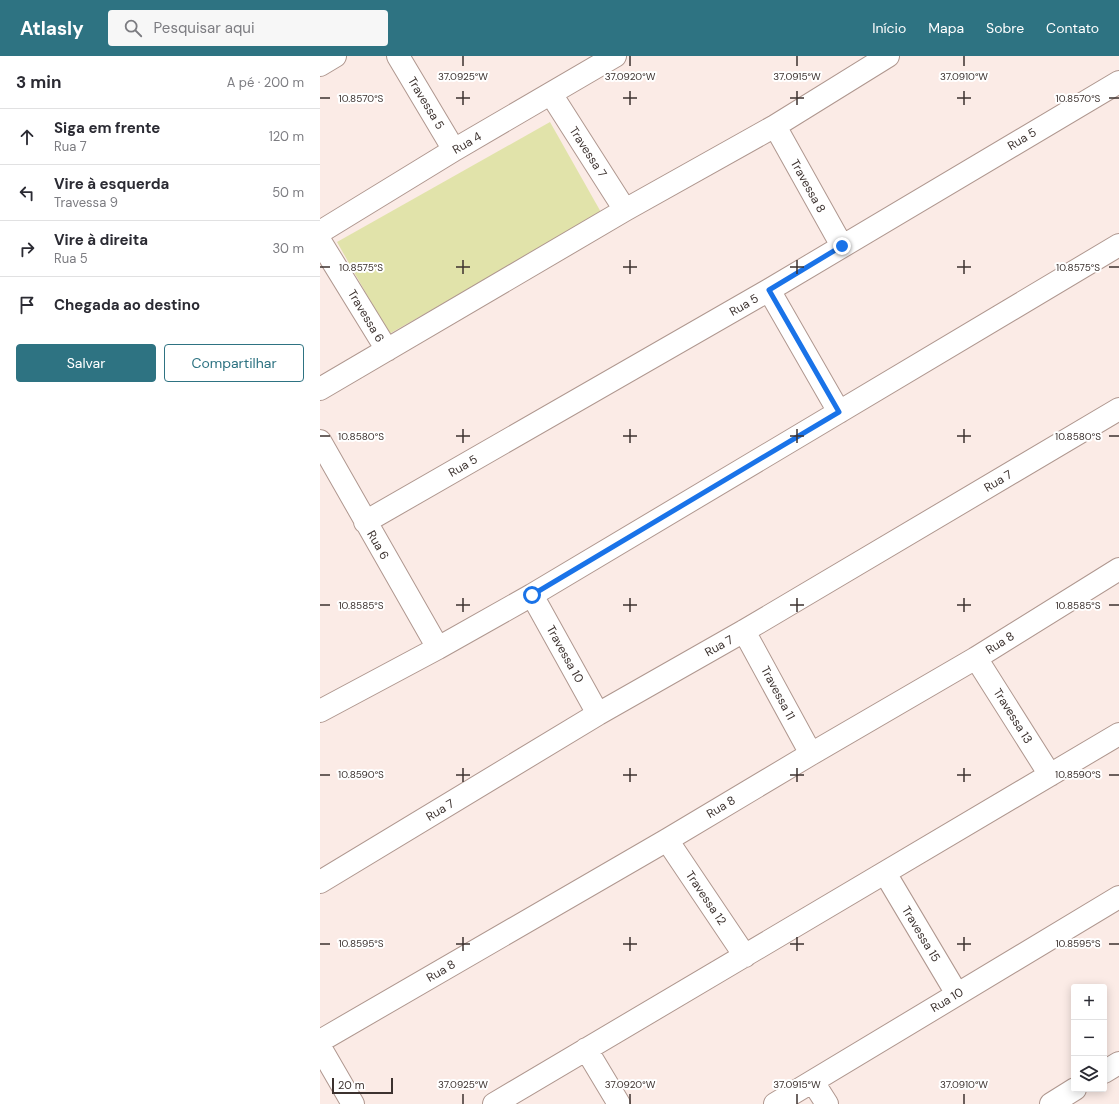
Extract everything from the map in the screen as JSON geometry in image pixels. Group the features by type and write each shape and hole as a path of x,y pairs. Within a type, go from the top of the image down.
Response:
{"street":[{"path":"320,65 336,56"},
{"name":"Travessa 5","path":"398,56 454,150"},
{"name":"Rua 4","path":"320,232 454,150 615,56"},
{"path":"320,389 625,210 775,126 888,56"},
{"name":"Rua 5","path":"365,522 769,290 1119,82"},
{"name":"Travessa 7","path":"551,94 625,210"},
{"name":"Travessa 8","path":"775,126 842,246"},
{"name":"Travessa 6","path":"320,241 387,350"},
{"path":"320,711 438,648 532,595 1119,246"},
{"path":"769,290 839,412"},
{"name":"Rua 7","path":"320,882 598,714 744,632 1119,409"},
{"name":"Rua 6","path":"320,441 438,648"},
{"name":"Rua 8","path":"320,1041 667,840 976,658 1119,569"},
{"name":"Travessa 10","path":"532,595 598,714"},
{"name":"Travessa 11","path":"744,632 811,754"},
{"name":"Travessa 13","path":"976,658 1050,775"},
{"path":"494,1104 1119,734"},
{"name":"Travessa 12","path":"667,840 745,956"},
{"name":"Travessa 15","path":"885,873 957,994"},
{"name":"Rua 10","path":"775,1104 1119,897"},
{"path":"320,1047 353,1104"},
{"path":"586,1049 619,1104"},
{"path":"1107,1070 1119,1063"},
{"path":"813,1082 827,1104"},
{"path":"1051,1104 1071,1092"}],"green space":[{"path":"550,122 602,214 389,334 337,242"}],"route":[{"path":"532,595 839,412 769,290 842,246"}]}
